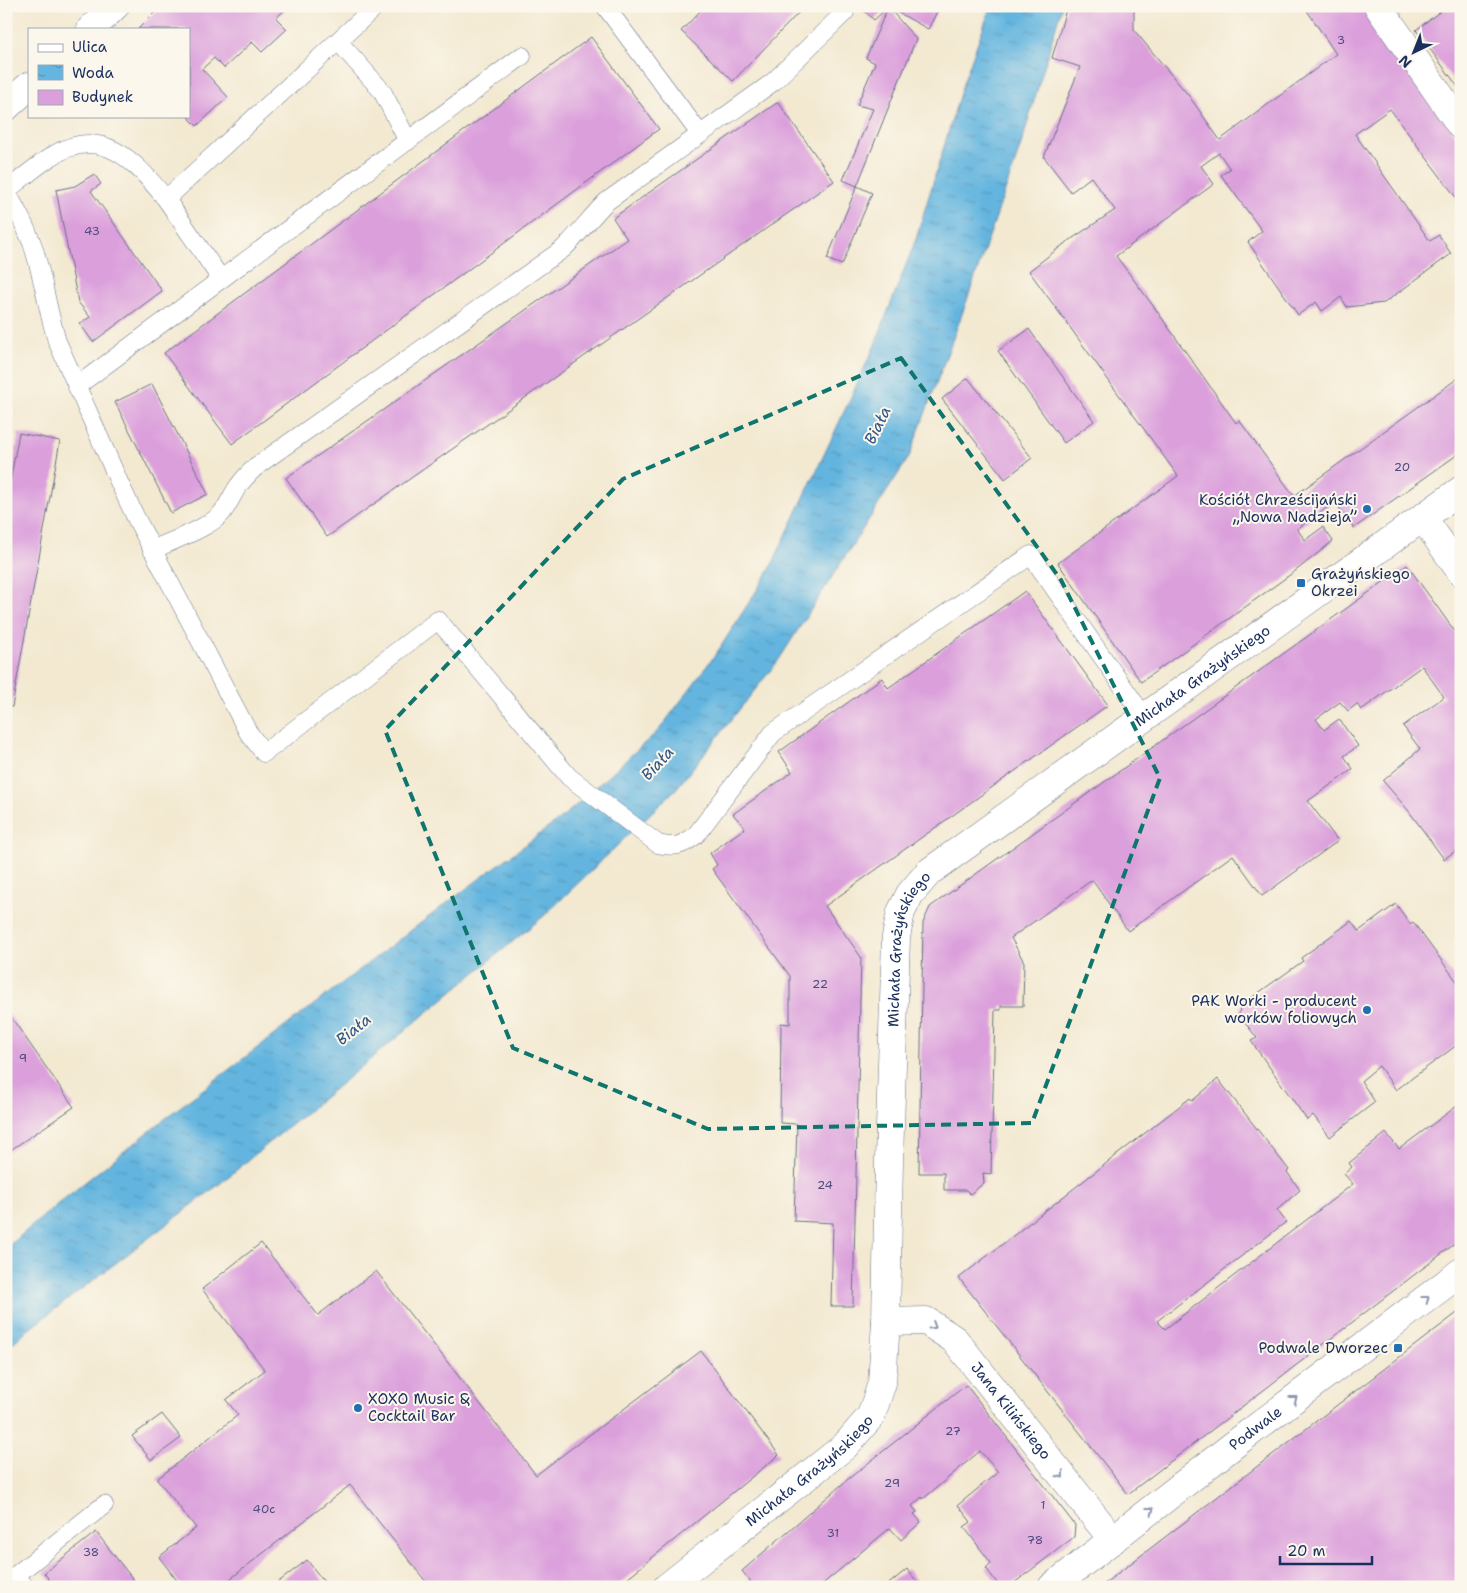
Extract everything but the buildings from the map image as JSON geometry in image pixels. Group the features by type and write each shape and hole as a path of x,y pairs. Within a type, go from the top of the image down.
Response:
{"street":[{"path":"92,28 115,6"},
{"path":"1378,6 1461,126"},
{"path":"6,107 28,87"},
{"name":"Michała Grażyńskiego","path":"667,1587 845,1446 871,1416 882,1383 886,1322 896,937 901,912 910,894 929,872 1461,490"},
{"path":"1422,518 1461,572"},
{"name":"Podwale","path":"1052,1587 1240,1440 1461,1272"},
{"name":"Jana Kilińskiego","path":"886,1322 926,1321 955,1340 1113,1540"}],"lane":[{"path":"166,200 376,6"},
{"path":"605,6 700,134"},
{"path":"152,550 220,516 236,489 258,465 563,249 606,202 773,82 845,12"},
{"path":"338,41 382,91 408,141"},
{"path":"77,386 522,56"},
{"path":"221,279 166,200 146,175 119,152 106,146 91,144 63,150 49,157 6,191 32,243 57,341 119,482 152,550 248,732 264,753 438,620 569,777 658,844 672,847 686,843 696,835 773,733 1031,555 1145,718"},
{"path":"16,1581 104,1505"}],"highlighted area":[{"path":"901,358 1061,580 1160,778 1032,1123 708,1129 513,1048 385,730 623,479"}],"water":[{"name":"Biała","path":"991,6 1062,6 1021,145 965,306 909,457 778,661 676,789 545,915 217,1186 24,1333 6,1349 6,1248 60,1202 180,1107 564,816 659,730 718,651 769,571 874,347 916,239 964,80"}],"place":[{"name":"Kościół Chrześcijański „Nowa Nadzieja”","path":"1367,509"},
{"name":"Grażyńskiego Okrzei","path":"1301,583"},
{"name":"PAK Worki - producent worków foliowych","path":"1367,1010"},
{"name":"Podwale Dworzec","path":"1398,1348"},
{"name":"XOXO Music & Cocktail Bar","path":"358,1408"}]}
